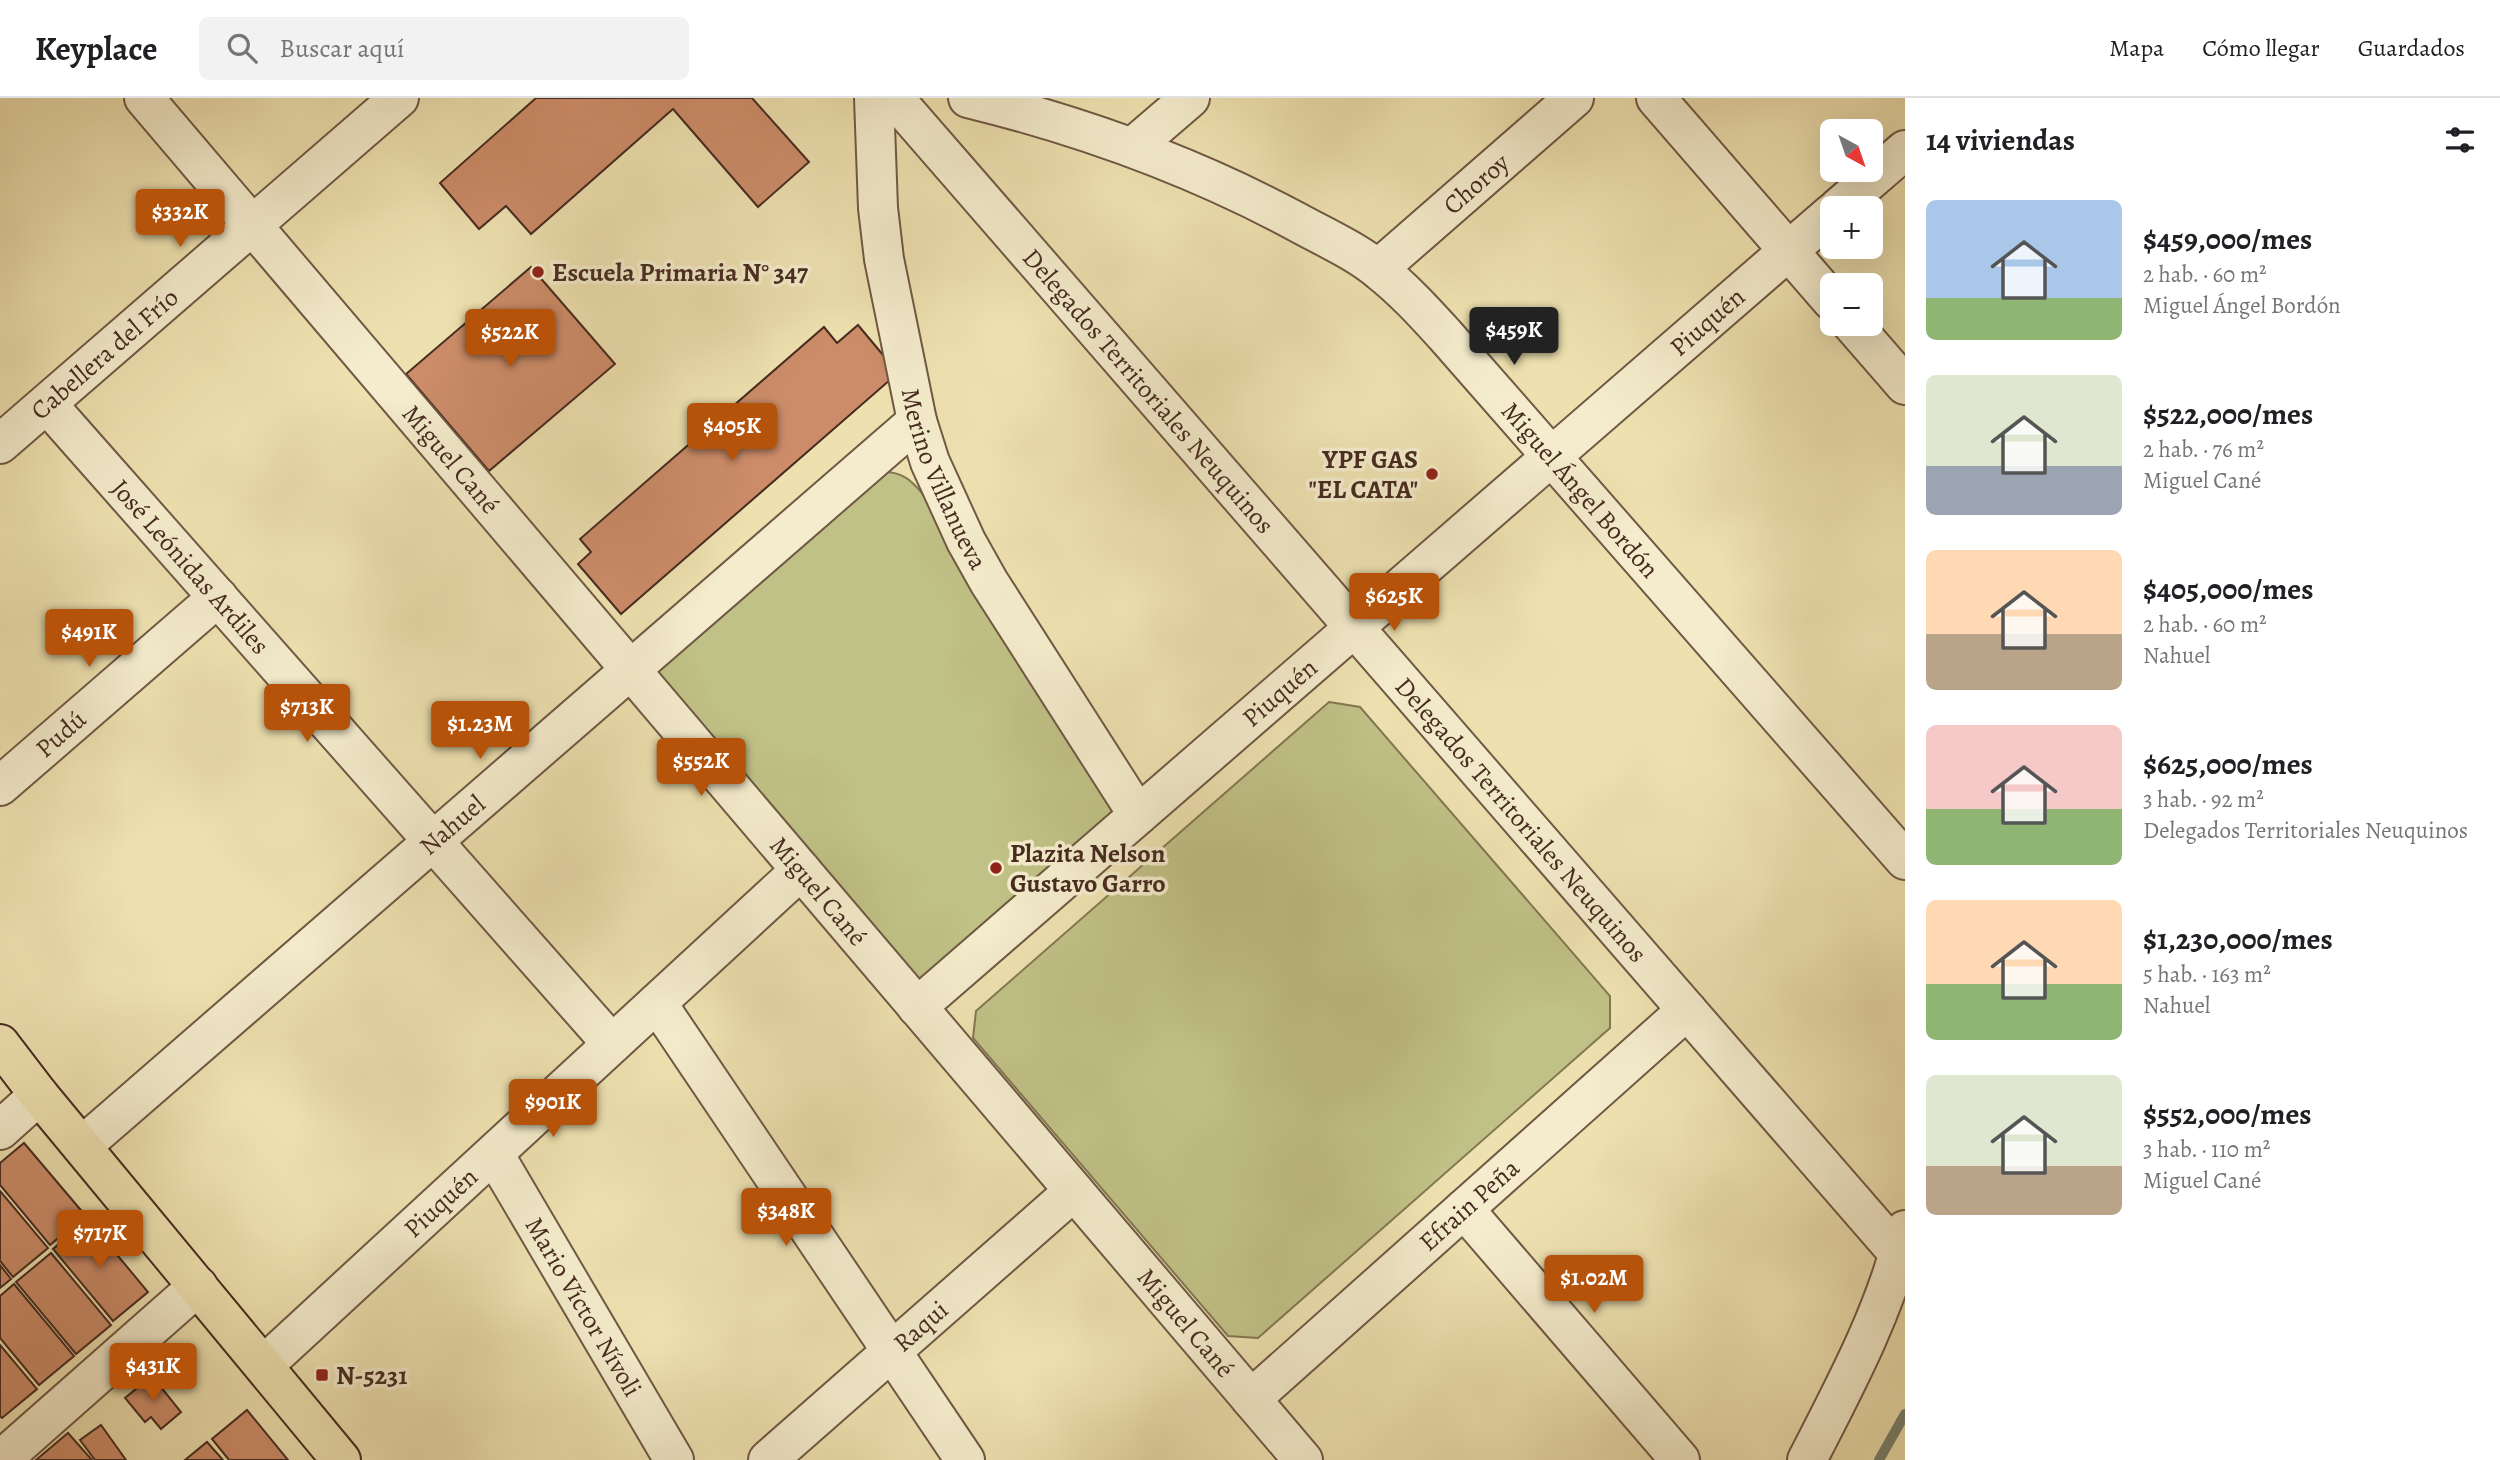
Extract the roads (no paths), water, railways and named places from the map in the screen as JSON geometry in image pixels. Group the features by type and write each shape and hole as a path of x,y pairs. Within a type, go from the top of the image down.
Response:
{"main road":[{"path":"0,1044 39,1095 341,1460"}],"street":[{"name":"Miguel Cané","path":"144,98 1303,1460"},
{"name":"Cabellera del Frío","path":"0,444 399,98"},
{"name":"Merino Villanueva","path":"874,98 878,208 884,259 918,421 930,462 966,541 1138,815"},
{"name":"Delegados Territoriales Neuquinos","path":"894,98 1687,1010 1902,1242"},
{"name":"Miguel Ángel Bordón","path":"968,98 1133,147 1266,206 1378,269 1413,300 1553,456 1905,860"},
{"path":"1133,147 1189,98"},
{"name":"Choroy","path":"1378,269 1574,98"},
{"path":"1656,98 1820,287"},
{"path":"1852,196 1905,150"},
{"name":"Piuquén","path":"917,1007 1820,224"},
{"path":"1862,336 1905,385"},
{"name":"José Leónidas Ardiles","path":"47,404 612,1044"},
{"name":"Nahuel","path":"82,1146 918,421"},
{"name":"Pudú","path":"0,786 218,597"},
{"name":"Piuquén","path":"264,1365 802,870"},
{"path":"657,1003 965,1460"},
{"name":"Efrain Peña","path":"1251,1399 1687,1010"},
{"path":"0,1130 39,1095"},
{"name":"Mario Víctor Nívoli","path":"494,1154 674,1460"},
{"name":"Raqui","path":"768,1460 1074,1192"},
{"path":"1464,1209 1680,1460"},
{"path":"1807,1460 1857,1362 1884,1299 1902,1242"},
{"path":"1,1460 198,1286"}],"waterway":[{"path":"1879,1460 1905,1414"}],"place":[{"name":"Escuela Primaria N° 347","path":"538,272"},
{"name":"YPF GAS \"EL CATA\"","path":"1432,474"},
{"name":"Plazita Nelson Gustavo Garro","path":"996,868"},
{"name":"N-5231","path":"322,1375"}]}
